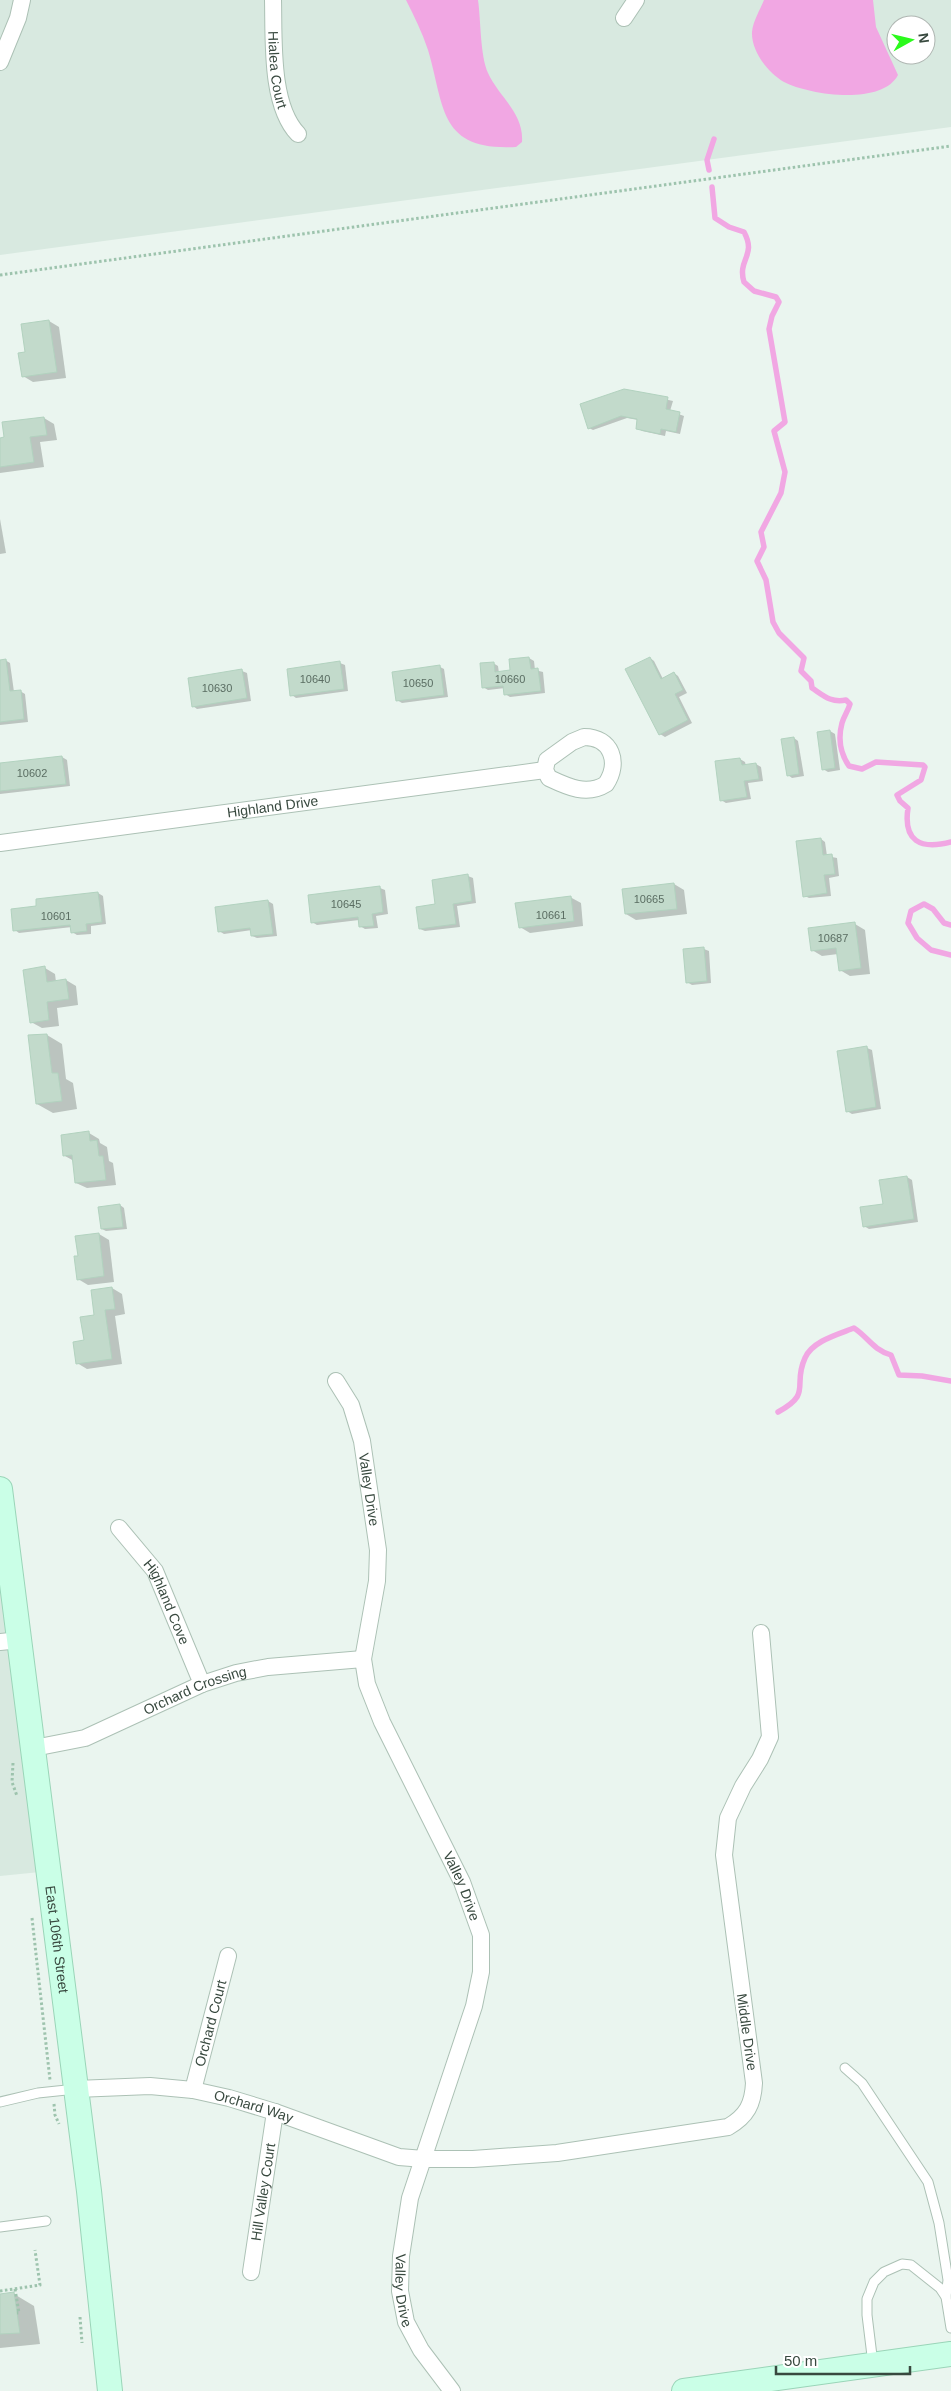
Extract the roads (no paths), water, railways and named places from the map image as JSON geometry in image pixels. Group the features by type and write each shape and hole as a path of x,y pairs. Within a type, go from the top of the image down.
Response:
{"street":[{"path":"0,62 18,18 22,0"},
{"name":"Hialea Court","path":"273,0 277,78 282,106 289,124 298,134"},
{"path":"624,18 636,0"},
{"name":"Highland Drive","path":"0,843 545,770"},
{"name":"Valley Drive","path":"336,1381 351,1405 360,1433 378,1550 377,1580 363,1660 371,1700 462,1882 481,1935 481,1972 474,2006 410,2198 405,2218 400,2274 402,2307 406,2322 421,2350 452,2391"},
{"name":"East 106th Street","path":"0,1489 10,1641 34,1748 76,2089 110,2391"},
{"name":"Highland Cove","path":"119,1528 155,1571 202,1684"},
{"name":"Middle Drive","path":"424,2159 503,2158 574,2151 728,2127 740,2120 748,2111 753,2098 754,2083 724,1855 728,1818 770,1737 761,1633"},
{"name":"Orchard Crossing","path":"34,1748 85,1738 202,1684 236,1673 268,1667 363,1660"},
{"name":"Orchard Court","path":"192,2090 228,1956"},
{"name":"Orchard Way","path":"76,2089 126,2086 192,2090 229,2098 275,2112 399,2157 424,2159"},
{"name":"Hill Valley Court","path":"251,2272 275,2112"},
{"path":"684,2391 951,2354"}],"lane":[{"path":"846,2068 862,2083 928,2182 939,2223 948,2280 946,2296 951,2328"},
{"path":"0,2102 38,2093 76,2089"},
{"path":"0,2227 46,2221"},
{"path":"873,2364 866,2315 867,2299 874,2282 884,2272 902,2264 912,2264 940,2288 946,2296"}],"waterway":[{"path":"709,170 707,160 714,139"},
{"path":"712,187 715,218 729,227 744,232 747,240 748,252 743,268 744,282 754,291 776,297 779,302 772,316 769,329 785,422 774,431 785,472 781,493 761,532 764,547 757,561 766,580 773,622 779,633 804,658 801,671 811,681 812,688 828,698 836,701 846,700 850,704 842,723 840,734 842,751 849,766 862,769 876,762 923,765 925,767 921,780 897,795 900,801 908,808 908,828 911,835 922,843 930,845 951,842"},
{"path":"951,925 944,923 933,909 924,904 911,911 908,923 917,938 931,950 951,955"},
{"path":"778,1412 789,1405 798,1394 802,1368 809,1352 826,1339 854,1328 875,1346 891,1355 899,1375 922,1376 951,1381"}]}
